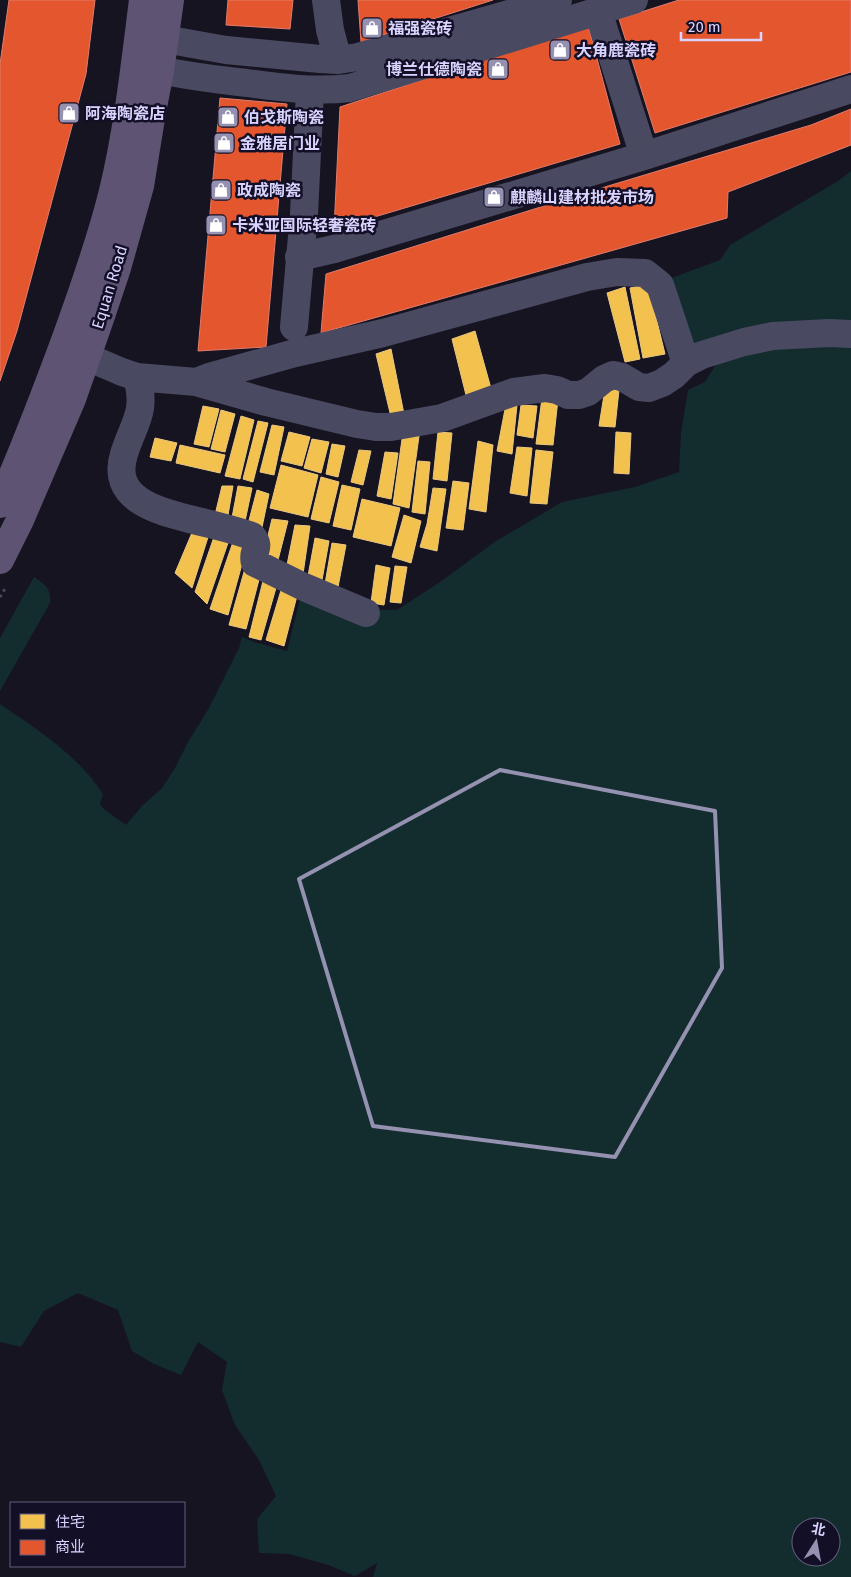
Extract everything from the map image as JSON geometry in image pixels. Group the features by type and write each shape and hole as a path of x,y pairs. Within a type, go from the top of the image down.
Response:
{"main road":[{"name":"Equan Road","path":"143,0 152,37"},
{"name":"Equan Road","path":"0,504 36,422 104,225 148,68 152,37 170,0"},
{"name":"Equan Road","path":"0,560 20,520 61,424 109,293 140,186 152,112 148,68"}],"lane":[{"path":"326,0 330,30 338,60"},
{"path":"152,37 226,50 338,60 358,57 558,0"},
{"path":"148,68 222,80 310,90 350,88 634,0"},
{"path":"598,11 644,156"},
{"path":"299,257 334,249 644,156 851,89"},
{"path":"294,327 304,214 310,90"},
{"path":"196,382 295,353 384,333 587,277 617,272 644,272 660,285 686,364"},
{"path":"87,357 137,377 196,382 266,402 357,424 391,427 442,418 514,392 545,388 557,390 568,395 579,395 588,392 604,379 613,375 622,376 639,387 649,388 668,379 686,364 720,349 773,336 829,333 851,334"},
{"path":"137,377 142,399 136,426 124,453 121,465 126,488 132,496 143,503 175,516 252,536 257,546 253,558 255,562 304,587 366,613"}],"highlighted area":[{"path":"500,770 715,811 722,968 615,1157 373,1126 299,879"}],"green space":[{"path":"851,171 851,330 690,344 666,280 720,260 730,245 838,181"},
{"path":"851,344 851,1577 373,1577 377,1563 355,1576 328,1565 289,1554 259,1553 257,1519 276,1496 259,1460 235,1425 222,1390 227,1362 198,1342 181,1375 154,1364 132,1351 118,1310 78,1293 44,1311 21,1347 0,1342 0,704 43,734 82,767 103,794 100,804 105,810 126,825 142,806 162,788 175,768 188,742 209,708 239,648 242,637 287,651 302,591 376,610 397,610 440,582 496,541 562,502 635,487 679,472 681,433 688,390 705,382 718,361 761,350"},
{"path":"34,577 49,590 50,603 0,691 0,638"}],"building: 住宅":[{"path":"648,284 665,354 643,358 630,288"},
{"path":"625,287 640,359 625,362 607,293"},
{"path":"475,331 492,392 467,399 452,339"},
{"path":"391,349 404,414 391,417 376,354"},
{"path":"605,389 619,390 615,427 599,426"},
{"path":"542,398 558,399 553,445 536,444"},
{"path":"506,404 517,405 512,454 497,451"},
{"path":"521,405 537,406 533,438 517,435"},
{"path":"203,406 219,409 209,447 194,444"},
{"path":"221,410 235,414 225,452 211,449"},
{"path":"241,416 254,420 240,479 225,476"},
{"path":"258,421 268,423 253,482 243,479"},
{"path":"272,425 284,427 274,475 260,472"},
{"path":"420,429 409,508 393,504 403,432"},
{"path":"289,432 310,437 302,466 281,461"},
{"path":"438,432 452,433 447,481 433,479"},
{"path":"616,432 631,433 629,474 614,473"},
{"path":"155,438 177,443 171,461 150,457"},
{"path":"312,439 329,442 321,473 304,468"},
{"path":"478,441 493,445 486,512 469,509"},
{"path":"332,444 345,446 338,477 326,474"},
{"path":"180,445 225,455 220,473 176,463"},
{"path":"517,447 532,448 527,496 510,493"},
{"path":"359,450 371,451 363,485 351,482"},
{"path":"536,450 553,452 547,504 530,503"},
{"path":"385,452 398,453 391,499 377,496"},
{"path":"418,461 430,462 425,514 412,512"},
{"path":"281,465 318,475 308,517 270,508"},
{"path":"321,477 339,482 329,523 311,519"},
{"path":"453,481 469,483 463,530 446,528"},
{"path":"342,485 360,489 351,530 333,526"},
{"path":"222,486 233,486 227,521 214,519"},
{"path":"238,486 252,488 244,526 231,523"},
{"path":"433,488 446,489 437,551 420,547 427,524"},
{"path":"257,490 269,494 261,532 247,528"},
{"path":"362,499 400,508 391,546 353,537"},
{"path":"404,515 421,521 411,563 392,557"},
{"path":"272,519 288,521 277,564 262,560"},
{"path":"295,525 310,526 303,574 286,570"},
{"path":"194,528 209,534 192,588 175,573"},
{"path":"215,534 230,537 207,604 195,592"},
{"path":"315,538 329,541 322,580 308,576"},
{"path":"234,539 249,543 228,615 210,609"},
{"path":"332,543 346,545 338,587 325,584"},
{"path":"246,565 261,572 246,629 229,625"},
{"path":"376,565 390,568 384,605 371,603"},
{"path":"395,566 407,567 401,603 390,602"},
{"path":"264,577 278,581 261,640 249,637"},
{"path":"282,587 298,592 284,646 266,640"}],"building: 商业":[{"path":"9,0 95,0 86,74 17,331 0,381 0,64"},
{"path":"228,0 293,0 290,29 226,25"},
{"path":"358,0 493,0 361,42"},
{"path":"679,0 851,0 851,72 655,133 619,19"},
{"path":"588,25 620,144 334,229 340,107"},
{"path":"220,98 287,104 266,347 198,351"},
{"path":"851,109 851,145 728,192 727,218 321,333 326,274 811,125"}],"place":[{"name":"福强瓷砖","path":"372,28"},
{"name":"大角鹿瓷砖","path":"560,50"},
{"name":"博兰仕德陶瓷","path":"498,69"},
{"name":"阿海陶瓷店","path":"69,113"},
{"name":"伯戈斯陶瓷","path":"228,117"},
{"name":"金雅居门业","path":"224,143"},
{"name":"政成陶瓷","path":"221,190"},
{"name":"麒麟山建材批发市场","path":"494,197"},
{"name":"卡米亚国际轻奢瓷砖","path":"216,225"}]}
